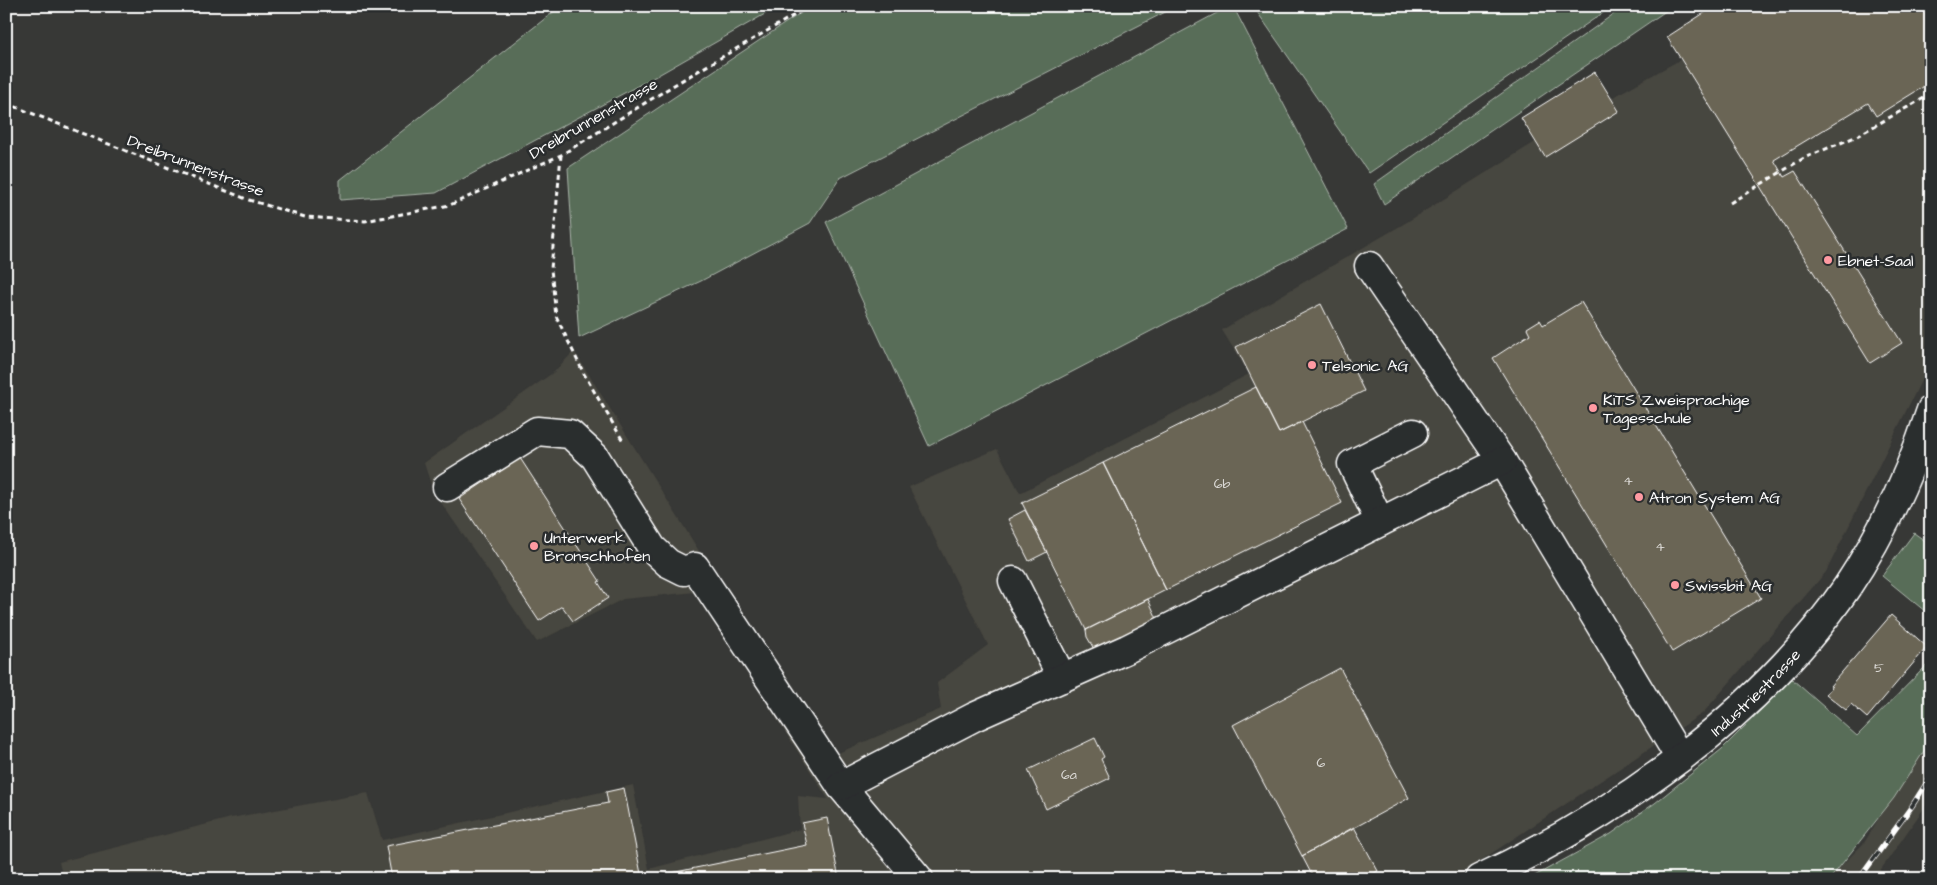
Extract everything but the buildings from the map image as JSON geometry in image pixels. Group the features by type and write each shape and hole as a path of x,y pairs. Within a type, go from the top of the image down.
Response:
{"street":[{"path":"1369,266 1502,461 1680,758"},
{"name":"Industriestrasse","path":"1479,879 1525,857 1605,811 1680,758 1759,691 1805,640 1847,587 1885,520 1920,444 1931,410"},
{"path":"447,487 537,431 570,434 595,457 652,548 668,562 684,571 695,567 841,786 919,879"},
{"path":"1380,522 1352,464 1413,433"},
{"path":"841,786 974,717 1127,649 1502,461"},
{"path":"1014,581 1062,678"}],"path":[{"name":"Dreibrunnenstrasse","path":"6,104 249,200 305,217 365,221 450,205 561,155 680,82 810,6"},
{"path":"1730,203 1804,158 1855,137 1931,94"},
{"path":"561,155 551,269 556,316 584,374 628,450"}],"shaded area":[{"path":"1931,6 1931,340 1926,371 1826,572 1703,713 1453,879 63,879 59,862 231,818 368,793 382,840 633,785 649,869 800,829 798,796 828,799 696,592 623,599 537,642 433,491 424,463 554,372 574,351 711,570 836,754 941,709 937,683 988,645 909,487 997,449 1020,493 1249,374 1222,330 1407,222 1561,126 1685,57"},
{"path":"1931,732 1931,798 1887,861 1874,879 1828,879 1864,843"}],"green space":[{"path":"561,6 779,6 660,74 436,193 340,200 340,180"},
{"path":"811,6 1177,6 840,178 810,223 701,281 579,338 568,168"},
{"path":"1233,6 1348,229 929,446 826,222"},
{"path":"1253,6 1613,6 1369,173"},
{"path":"1625,6 1673,6 1384,204 1374,184"},
{"path":"1914,533 1931,545 1931,616 1882,576"},
{"path":"1931,661 1931,740 1894,798 1830,879 1529,879 1611,834 1655,803 1722,749 1792,679 1857,736"}],"railway":[{"path":"1859,879 1912,806 1931,776"}],"place":[{"name":"Ebnet-Saal","path":"1828,260"},
{"name":"Telsonic AG","path":"1312,365"},
{"name":"KiTS Zweisprachige Tagesschule","path":"1593,408"},
{"name":"Atron System AG","path":"1639,497"},
{"name":"Unterwerk Bronschhofen","path":"534,546"},
{"name":"Swissbit AG","path":"1675,585"}]}
